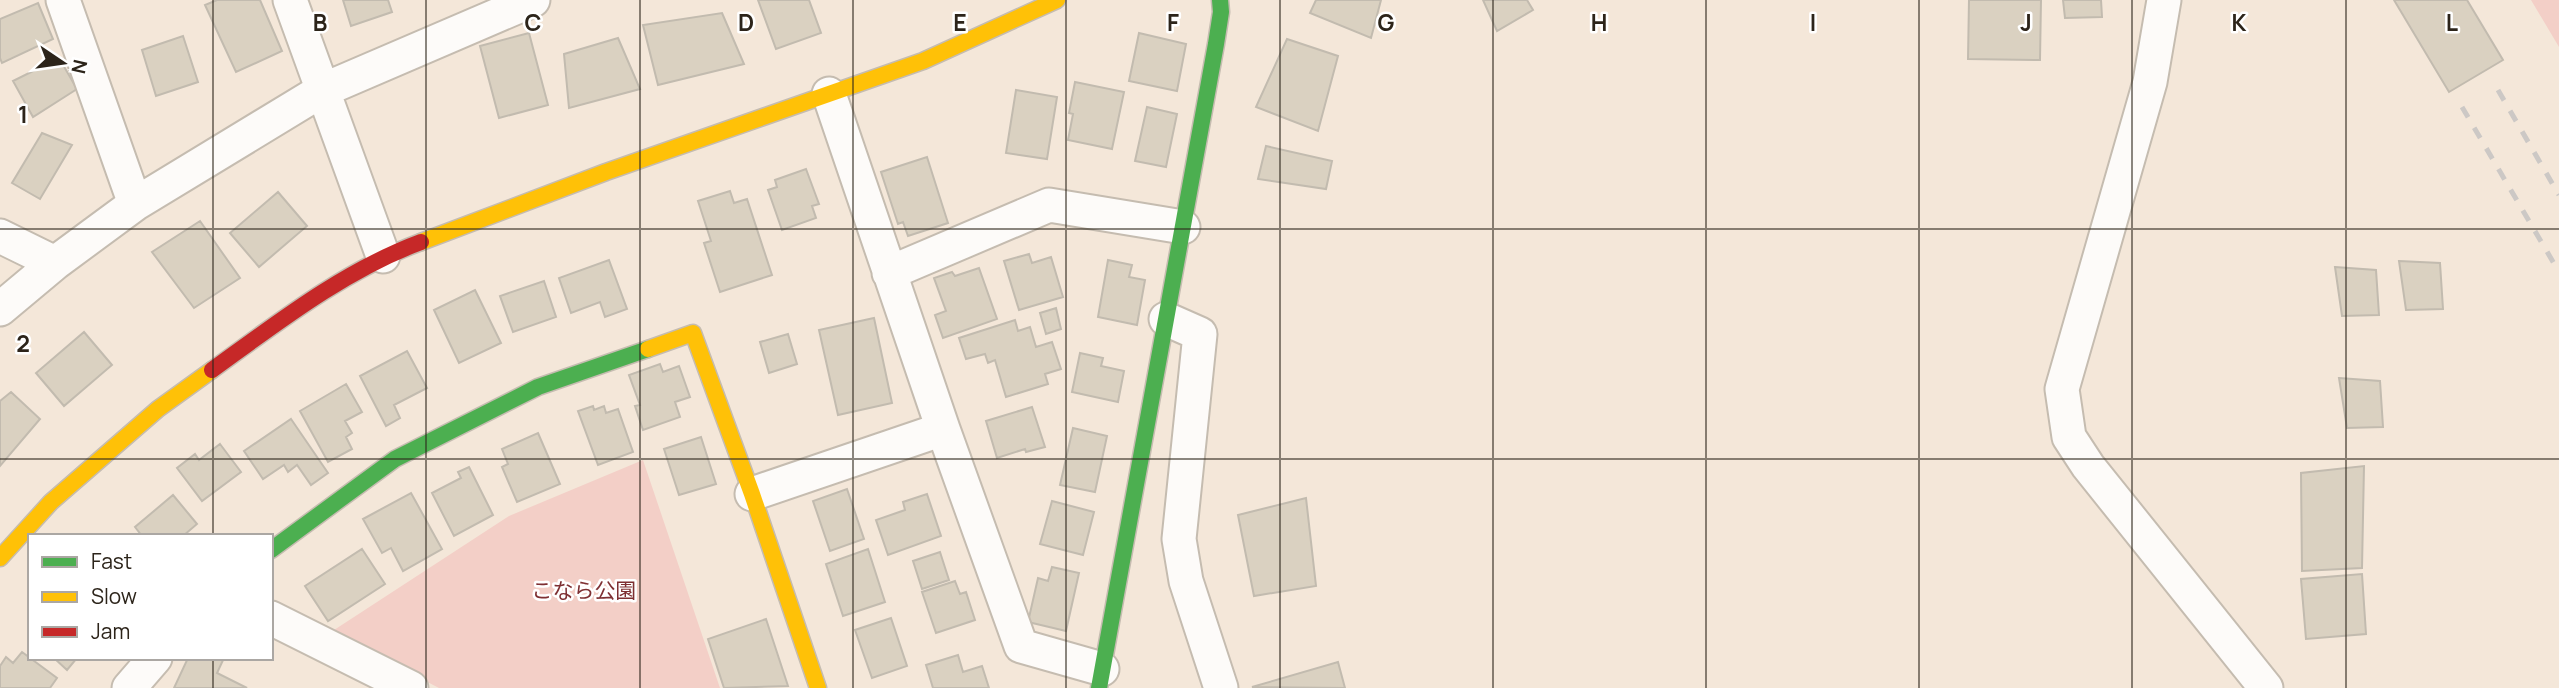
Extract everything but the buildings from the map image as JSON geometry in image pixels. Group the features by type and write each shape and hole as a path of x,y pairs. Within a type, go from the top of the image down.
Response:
{"street":[{"path":"63,0 135,204"},
{"path":"290,0 383,256"},
{"path":"0,309 55,263 135,204 321,91 530,0"},
{"path":"0,558 51,502 158,409 274,325 383,256 606,172 923,61 1057,0"},
{"path":"829,94 943,429 1021,646 1101,678 1221,12 1220,0"},
{"path":"2164,0 2150,82 2062,389 2069,437 2088,466 2266,688"},
{"path":"889,273 1049,205 1183,227"},
{"path":"0,236 55,263"},
{"path":"1166,319 1200,334 1179,539 1186,581 1221,688"},
{"path":"273,549 395,459 538,387 693,333 752,494 817,688"},
{"path":"752,494 943,429"},
{"path":"273,619 411,688"},
{"path":"129,688 153,660"}],"green space":[{"path":"2531,0 2559,0 2559,47"},
{"name":"こなら公園","path":"643,460 720,688 439,688 331,632 509,516"}],"railway":[{"path":"2498,90 2559,195"},
{"path":"2462,107 2559,272"}],"traffic: fast":[{"path":"1099,688 1216,44 1220,0"},
{"path":"273,549 395,459 538,387 648,349"}],"traffic: slow":[{"path":"421,242 606,172 923,61 1057,0"},
{"path":"648,349 693,333 752,494 818,688"},
{"path":"0,558 51,502 158,409 212,370"}],"traffic: jam":[{"path":"212,370 339,282 421,242"}]}
